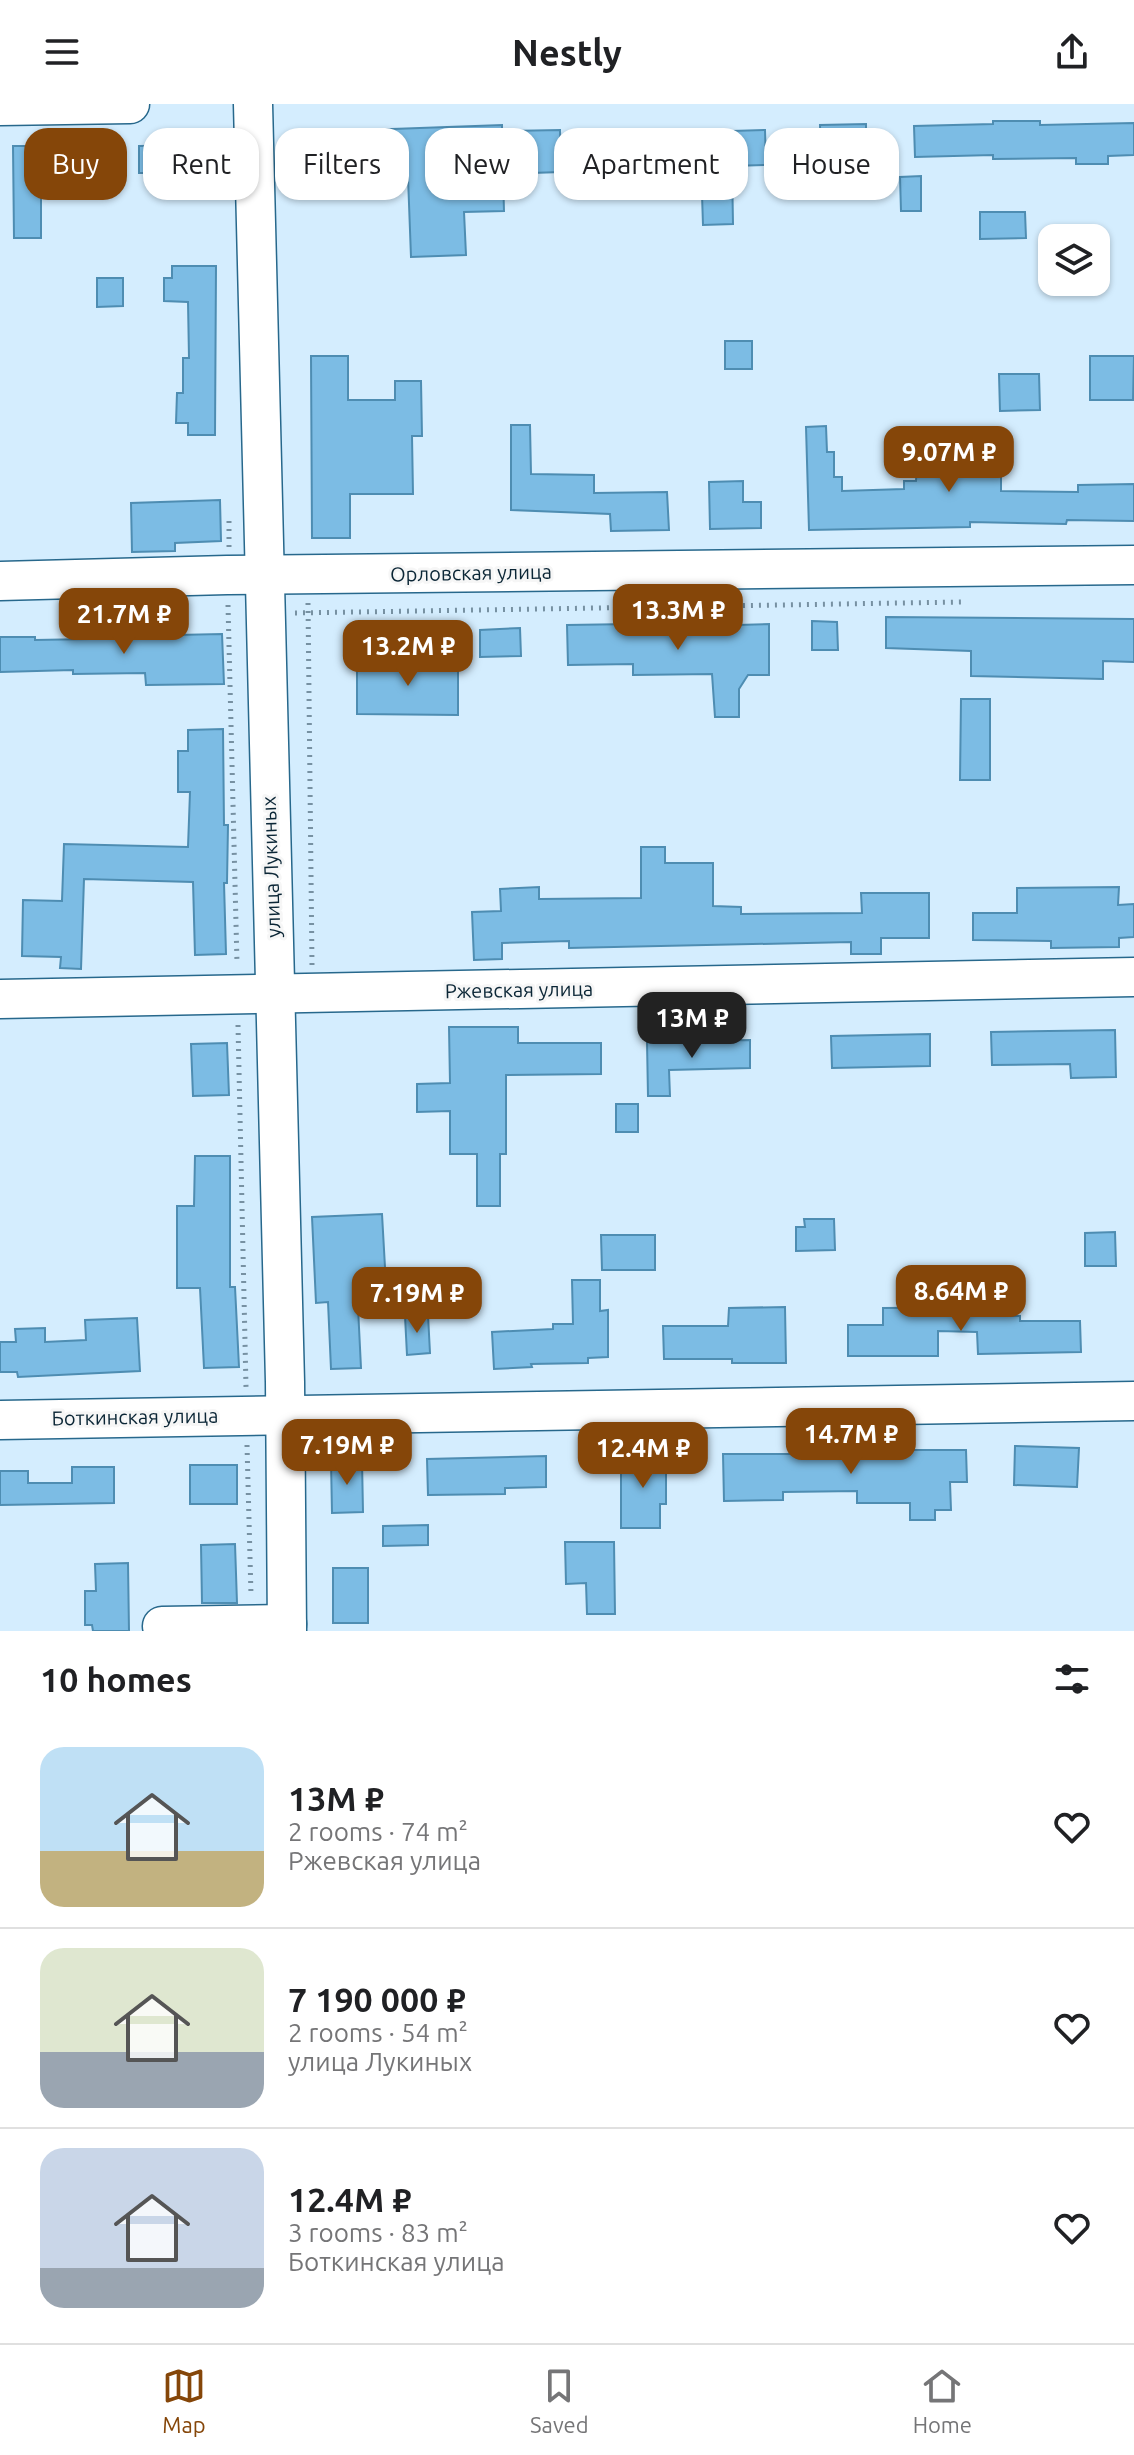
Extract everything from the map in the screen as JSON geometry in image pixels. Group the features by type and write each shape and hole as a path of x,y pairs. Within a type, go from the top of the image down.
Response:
{"street":[{"path":"0,106 130,104"},
{"name":"улица Лукиных","path":"253,104 252,588 256,995 285,1414 275,1626"},
{"name":"Орловская улица","path":"0,581 252,588 309,575 1134,565"},
{"name":"Ржевская улица","path":"0,999 1134,977"},
{"name":"Боткинская улица","path":"0,1420 1134,1401"},
{"path":"162,1626 275,1626"}],"path":[{"path":"229,506 252,588 256,995 247,1414 275,1626"},
{"path":"309,575 313,994"},
{"path":"252,588 307,614 975,601"}],"building":[{"path":"993,121 1040,121 1040,125 1134,123 1134,155 1108,156 1108,164 1076,164 1076,158 993,159 993,155 915,157 914,126 993,124"},
{"path":"866,124 866,128 820,128 820,125"},
{"path":"502,125 502,128 425,128 425,200 504,200 504,211 464,212 466,255 411,257 409,128"},
{"path":"538,130 554,130 554,172 538,173"},
{"path":"764,130 764,165 748,166 748,131"},
{"path":"13,146 24,146 24,200 41,200 41,238 14,238"},
{"path":"139,146 143,146 143,173 139,173"},
{"path":"921,176 921,211 901,211 900,177"},
{"path":"702,200 733,200 733,224 703,225"},
{"path":"980,212 1025,212 1026,238 980,239"},
{"path":"172,266 216,266 215,435 188,435 188,423 176,423 177,393 183,393 183,358 189,358 188,302 164,301 164,278 172,278"},
{"path":"97,278 123,278 123,306 97,307"},
{"path":"725,341 752,341 752,369 725,369"},
{"path":"311,356 348,356 348,400 395,400 395,381 421,381 422,436 412,436 413,494 350,494 350,538 312,538"},
{"path":"1090,356 1134,356 1133,400 1090,400"},
{"path":"999,374 1039,374 1040,410 1000,411"},
{"path":"511,425 530,425 531,474 594,475 594,493 667,492 669,530 611,531 610,514 511,510"},
{"path":"826,426 827,452 834,452 834,477 842,477 842,491 904,489 904,481 916,481 919,427 947,429 946,456 1001,456 1001,491 1078,492 1078,485 1134,484 1134,521 1067,520 1066,524 970,522 970,527 809,530 806,427"},
{"path":"743,481 743,502 761,502 761,528 710,529 709,482"},
{"path":"220,500 221,541 175,543 175,551 132,552 131,503"},
{"path":"632,615 664,615 664,627 769,624 769,675 748,675 739,689 739,717 715,717 712,674 633,675 633,664 568,665 567,625 632,624"},
{"path":"886,617 1134,619 1134,662 1103,661 1103,679 971,676 971,651 886,648"},
{"path":"812,621 837,622 838,650 812,650"},
{"path":"176,623 176,635 222,634 224,684 146,685 145,673 73,674 73,670 0,672 0,637 35,637 35,640 144,638 144,624"},
{"path":"520,628 521,656 480,657 480,630"},
{"path":"357,662 458,662 458,715 357,714"},
{"path":"961,699 990,699 990,780 960,780"},
{"path":"223,729 224,825 228,825 227,883 224,883 226,954 195,955 193,882 84,879 81,969 60,968 61,957 22,956 23,900 62,901 64,844 188,847 190,792 178,792 178,751 188,751 188,730"},
{"path":"641,847 665,847 665,863 713,863 713,906 741,907 741,914 862,913 861,893 929,893 929,938 881,938 881,954 851,954 851,942 569,948 569,941 502,943 502,959 474,960 472,912 501,911 500,889 539,887 539,899 641,898"},
{"path":"1119,887 1118,905 1134,904 1134,937 1119,938 1119,947 1051,948 1051,941 973,940 973,913 1017,913 1017,888"},
{"path":"449,1027 518,1027 518,1043 601,1043 601,1074 506,1075 506,1154 500,1154 500,1206 477,1206 477,1154 450,1154 450,1111 417,1112 417,1084 450,1083"},
{"path":"1115,1030 1116,1077 1071,1078 1070,1064 992,1065 991,1032"},
{"path":"930,1034 930,1066 832,1068 831,1036"},
{"path":"750,1040 750,1068 669,1070 670,1096 648,1096 647,1042"},
{"path":"227,1043 229,1095 193,1096 191,1044"},
{"path":"616,1104 638,1104 638,1132 616,1132"},
{"path":"195,1156 230,1156 230,1287 235,1287 239,1367 204,1368 200,1288 177,1288 177,1206 194,1206"},
{"path":"382,1214 386,1285 357,1287 361,1368 331,1369 328,1302 316,1303 312,1217"},
{"path":"804,1219 834,1219 835,1250 796,1251 796,1227 805,1227"},
{"path":"1115,1232 1116,1266 1085,1266 1085,1233"},
{"path":"601,1235 655,1235 655,1270 602,1270"},
{"path":"572,1280 600,1280 600,1311 608,1310 608,1357 588,1358 588,1363 531,1364 532,1367 494,1369 492,1332 553,1329 553,1324 573,1324"},
{"path":"785,1307 786,1363 664,1359 663,1326 728,1326 729,1308"},
{"path":"1004,1307 1004,1316 1020,1316 1020,1321 1080,1321 1081,1352 978,1354 977,1332 938,1331 938,1356 848,1356 848,1325 883,1325 883,1308"},
{"path":"428,1315 430,1353 407,1355 405,1316"},
{"path":"137,1318 140,1371 18,1377 17,1372 0,1372 0,1342 16,1342 15,1329 45,1328 45,1342 86,1340 85,1320"},
{"path":"1015,1446 1079,1448 1077,1487 1014,1485"},
{"path":"806,1450 966,1450 967,1482 950,1482 951,1510 935,1510 935,1520 910,1520 910,1503 857,1503 857,1491 783,1492 783,1500 724,1501 723,1454 806,1454"},
{"path":"621,1455 666,1455 666,1504 660,1504 660,1528 621,1528"},
{"path":"546,1456 546,1487 505,1488 505,1494 428,1495 427,1459"},
{"path":"331,1461 362,1461 363,1512 332,1513"},
{"path":"190,1465 237,1465 237,1504 190,1504"},
{"path":"72,1467 114,1467 114,1503 0,1505 0,1471 28,1471 28,1483 72,1483"},
{"path":"428,1525 428,1545 383,1546 383,1526"},
{"path":"565,1542 614,1542 615,1614 587,1614 586,1583 566,1584"},
{"path":"235,1544 237,1603 202,1603 201,1545"},
{"path":"128,1563 129,1631 93,1631 92,1625 85,1625 85,1591 96,1591 95,1564"},
{"path":"333,1568 368,1568 368,1623 333,1623"}]}
